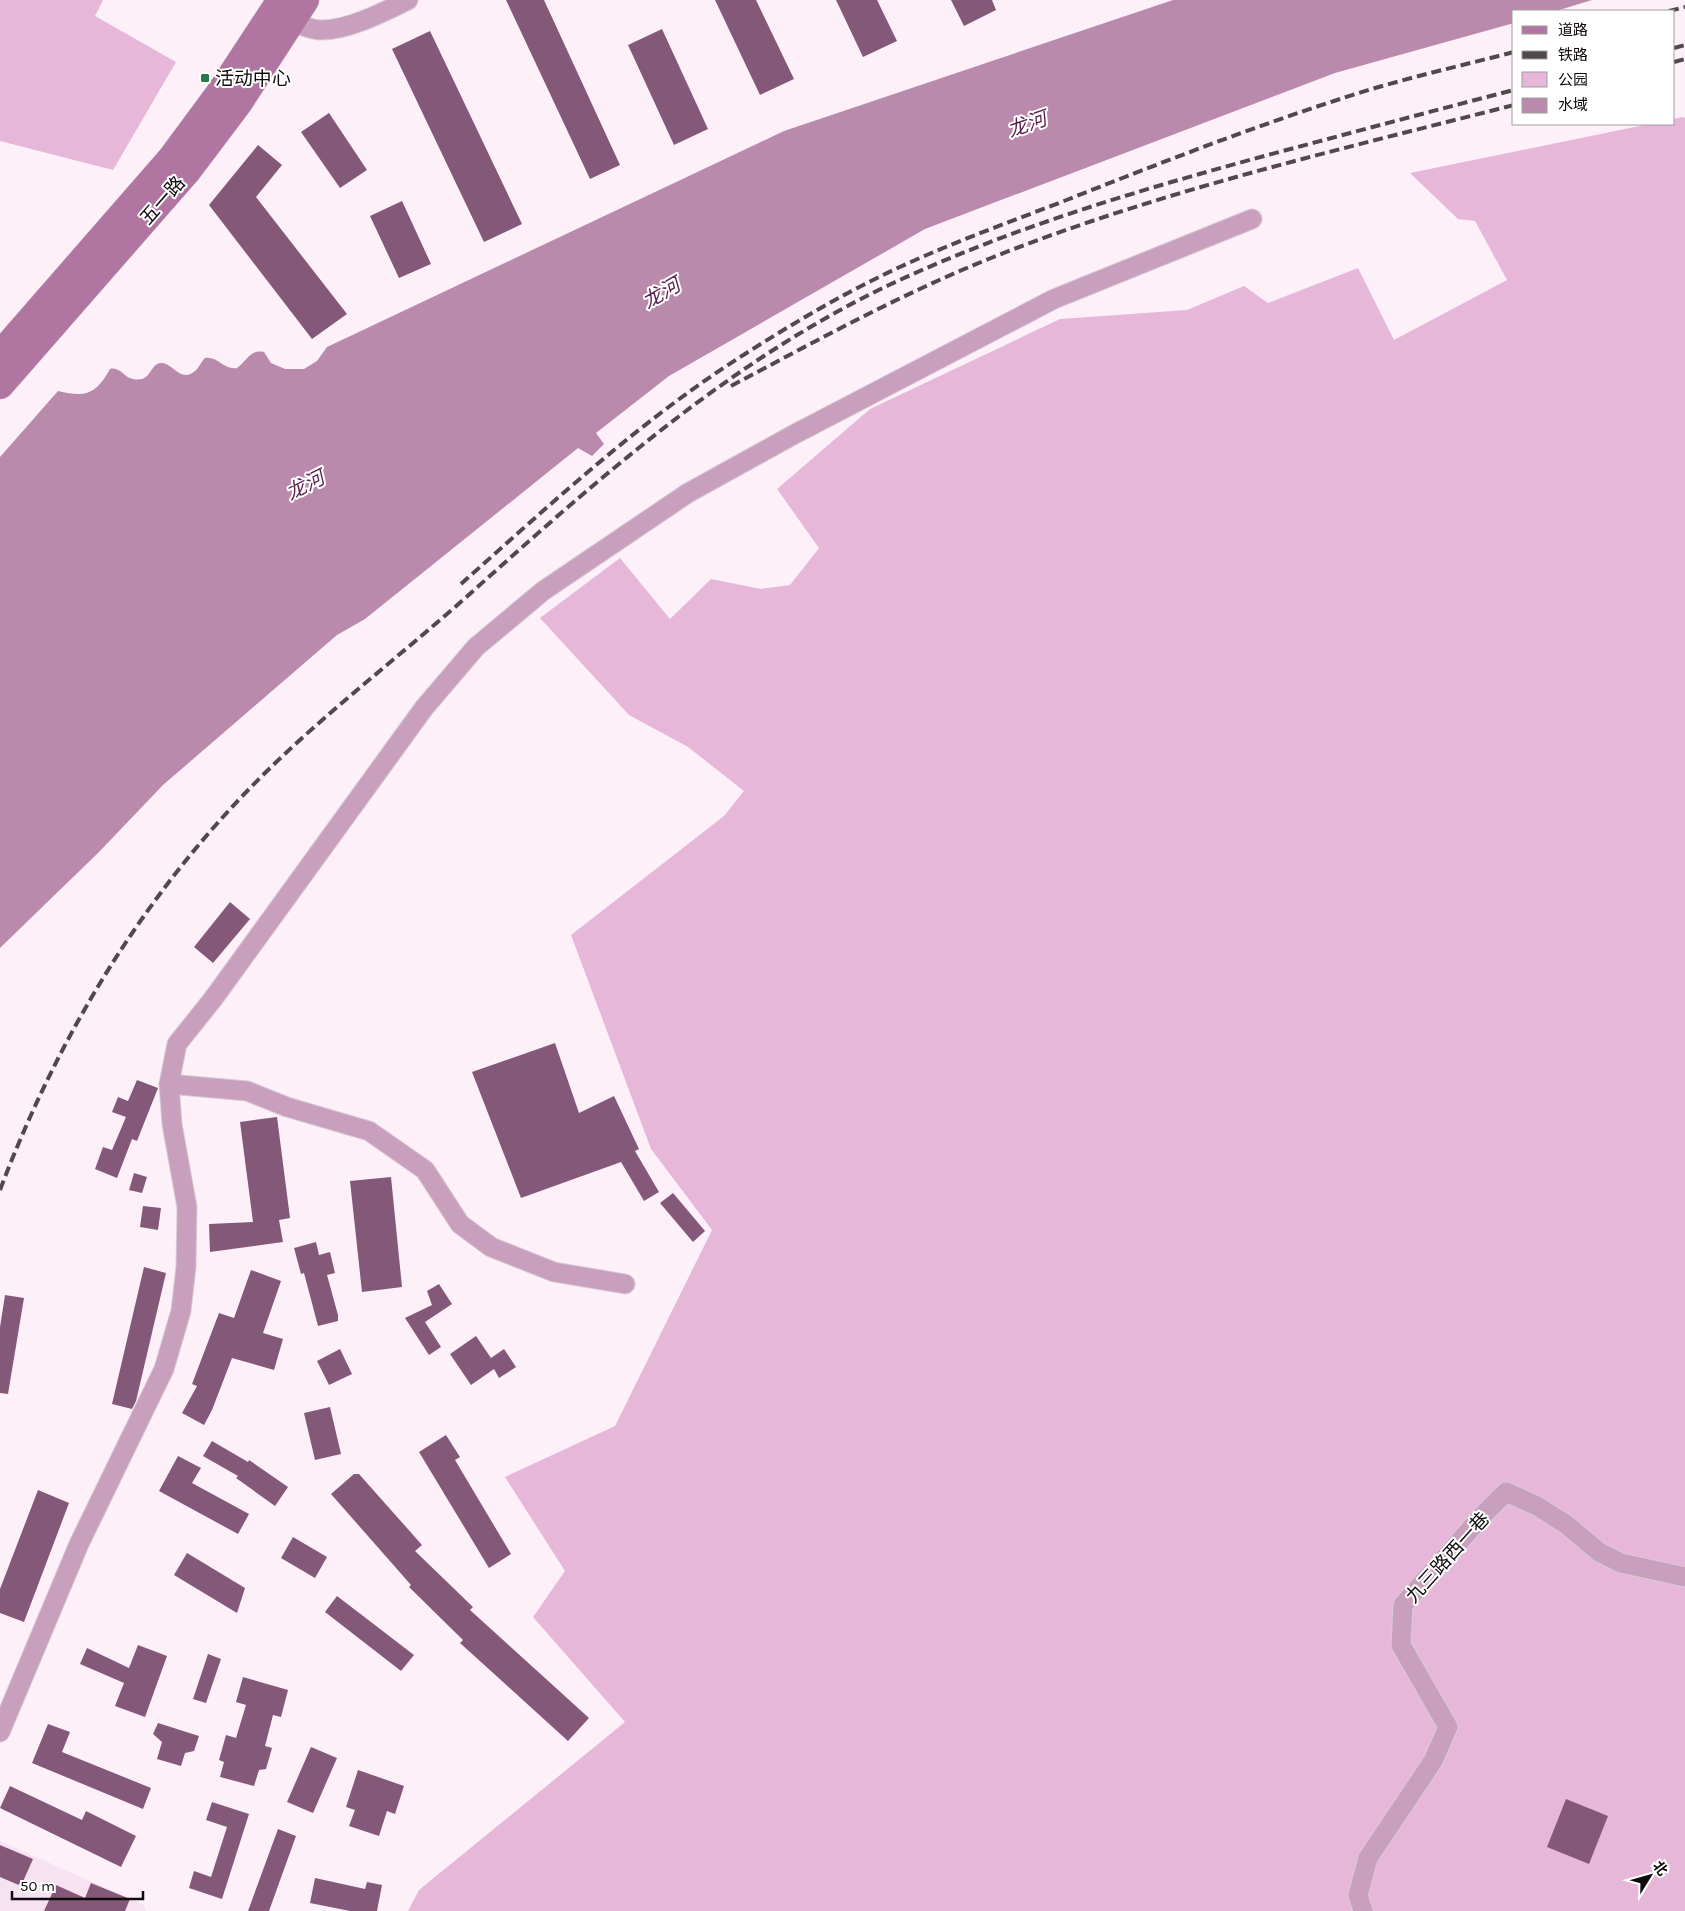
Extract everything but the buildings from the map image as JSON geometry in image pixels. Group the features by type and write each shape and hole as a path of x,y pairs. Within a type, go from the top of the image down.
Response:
{"main road":[{"name":"五一路","path":"0,355 171,159 222,90 288,8"},
{"name":"五一路","path":"0,385 188,171 239,102 288,8"}],"street":[{"path":"288,8 303,26 319,30 337,28 388,10 408,0"},
{"path":"0,1732 79,1544 164,1369 181,1311 186,1267 187,1208 172,1124 169,1084 177,1044 213,999 424,708 476,647 543,591 688,493 810,426 1054,299 1252,219"},
{"path":"169,1084 247,1091 286,1107 369,1131 425,1170 460,1224 490,1247 554,1272 625,1284"},
{"name":"九三路西一巷","path":"1363,1911 1358,1895 1368,1858 1433,1761 1448,1727 1402,1645 1403,1606 1482,1516 1506,1492 1537,1506 1567,1524 1599,1552 1621,1563 1685,1577"}],"shaded area":[{"path":"0,1841 144,1905 146,1911 0,1911"}],"green space":[{"path":"0,0 103,0 95,16 176,62 113,170 0,141"},
{"path":"1685,118 1685,1911 408,1911 419,1890 625,1722 533,1617 565,1571 505,1477 615,1426 712,1230 651,1149 571,935 724,816 744,791 688,747 629,715 540,618 620,558 670,619 711,579 761,589 790,585 819,548 777,489 870,409 1060,319 1187,310 1244,286 1268,303 1358,268 1394,340 1507,280 1475,221 1458,219 1410,173 1644,125 1675,125 1675,119"}],"water":[{"name":"龙河","path":"1173,0 1592,0 1559,10 1512,10 1512,24 1335,73 925,229 669,376 596,433 604,444 592,456 578,448 365,619 337,635 163,785 99,852 0,948 0,457 58,391 76,394 89,392 100,384 110,369 113,368 130,378 139,380 147,376 154,366 161,363 169,365 185,375 195,371 205,358 214,359 228,367 237,368 255,352 264,352 271,363 285,369 304,369 317,361 327,347 784,131"}],"railway":[{"path":"1673,10 1685,7"},
{"path":"1675,48 1685,45"},
{"path":"461,584 599,463 670,406 707,379 762,344 812,313 863,285 903,265 971,237 1270,123 1383,86 1512,53"},
{"path":"1675,62 1685,59"},
{"path":"0,1190 23,1132 78,1020 110,967 145,915 182,865 223,817 291,748 569,506 619,464 722,385 776,348 831,315 889,285 935,264 1028,228 1123,196 1220,168 1512,91"},
{"path":"731,386 924,287 991,258 1054,234 1119,212 1250,173 1512,106"}],"place":[{"name":"活动中心","path":"205,78"}]}
